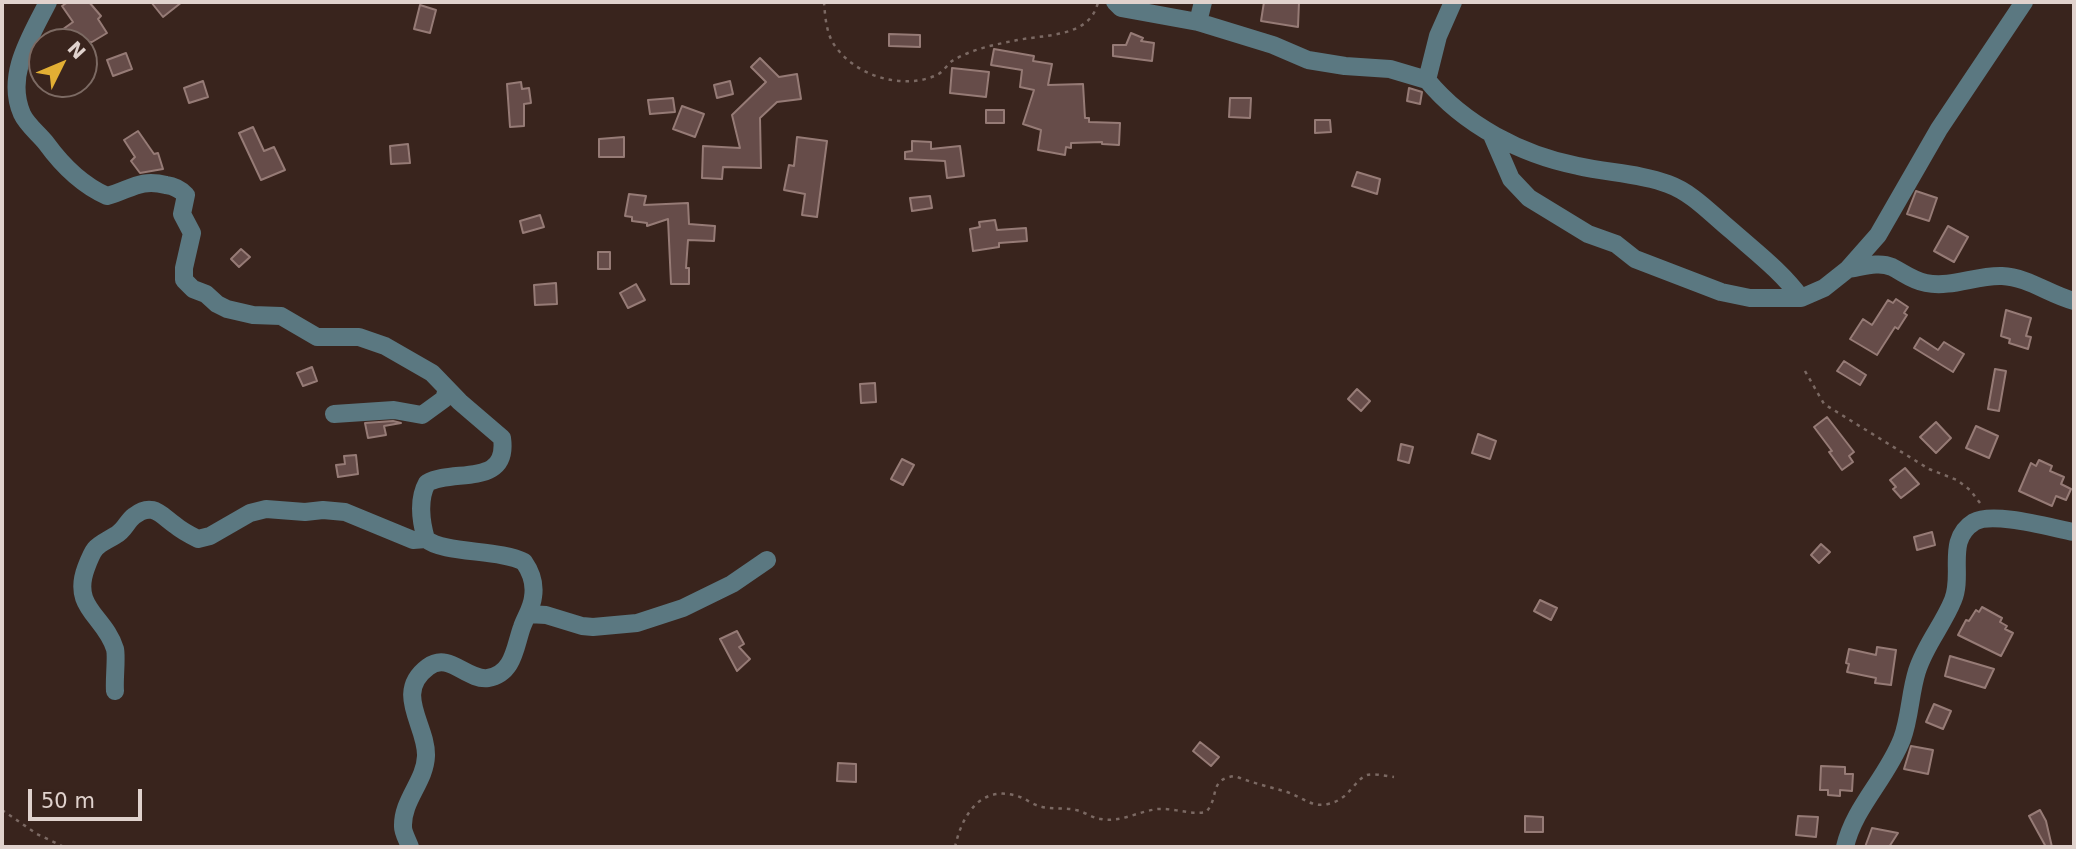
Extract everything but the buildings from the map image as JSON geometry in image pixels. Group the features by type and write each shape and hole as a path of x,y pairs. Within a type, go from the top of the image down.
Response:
{"street":[{"path":"48,2 21,57 17,91 23,117 60,162 94,191 107,196 146,181 183,191 186,195 182,214 192,233 184,280 193,289 206,294 217,304 253,315 281,316 317,337 351,336 376,343 432,373 499,433 503,446 498,463 486,472 439,478 427,483 422,505 426,539"},
{"path":"1115,2 1121,8 1198,22 1273,45 1308,60 1390,69 1427,80 1446,102 1491,133 1537,156 1579,167 1640,175 1687,192 1765,259 1801,298"},
{"path":"1198,22 1203,2"},
{"path":"1427,80 1438,36 1453,2"},
{"path":"1491,133 1511,179 1529,198 1588,234 1616,244 1635,259 1721,292 1750,298 1801,298 1824,288 1848,269 1878,235 1939,129 2024,2"},
{"path":"1848,269 1872,265 1891,266 1906,277 1937,284 2003,276 2021,279 2074,301"},
{"path":"334,414 394,410 422,415 444,399 447,388"},
{"path":"115,691 117,652 109,634 84,601 80,582 98,544 125,529 132,517 143,510 152,508 160,512 198,539 210,536 250,513 267,509 345,512 413,540 426,539 437,546 501,555 524,562 533,585 533,600 513,659 488,678 479,677 444,662 435,663 427,667 414,685 411,694 413,706 426,753 424,771 406,805 403,828 410,847"},
{"path":"1845,847 1849,827 1879,783 1902,739 1921,659 1955,597 1959,583 1956,552 1962,534 1973,523 1991,518 2074,532"},
{"path":"528,614 546,615 593,627 637,623 683,608 732,584 767,560"}],"path":[{"path":"824,2 825,18 832,42 845,58 861,71 899,81 920,80 939,74 951,62 985,47 1037,36 1069,33 1084,24 1097,10 1098,2"},
{"path":"1805,371 1824,404 1929,469 1956,480 1969,490 1991,518"},
{"path":"955,847 960,824 969,810 989,795 1019,796 1040,807 1075,810 1098,819 1109,820 1155,809 1175,808 1206,812 1210,808 1216,786 1228,777 1235,776 1291,793 1309,804 1326,805 1345,796 1368,774 1394,777"},
{"path":"2,810 37,834 64,847"}]}
